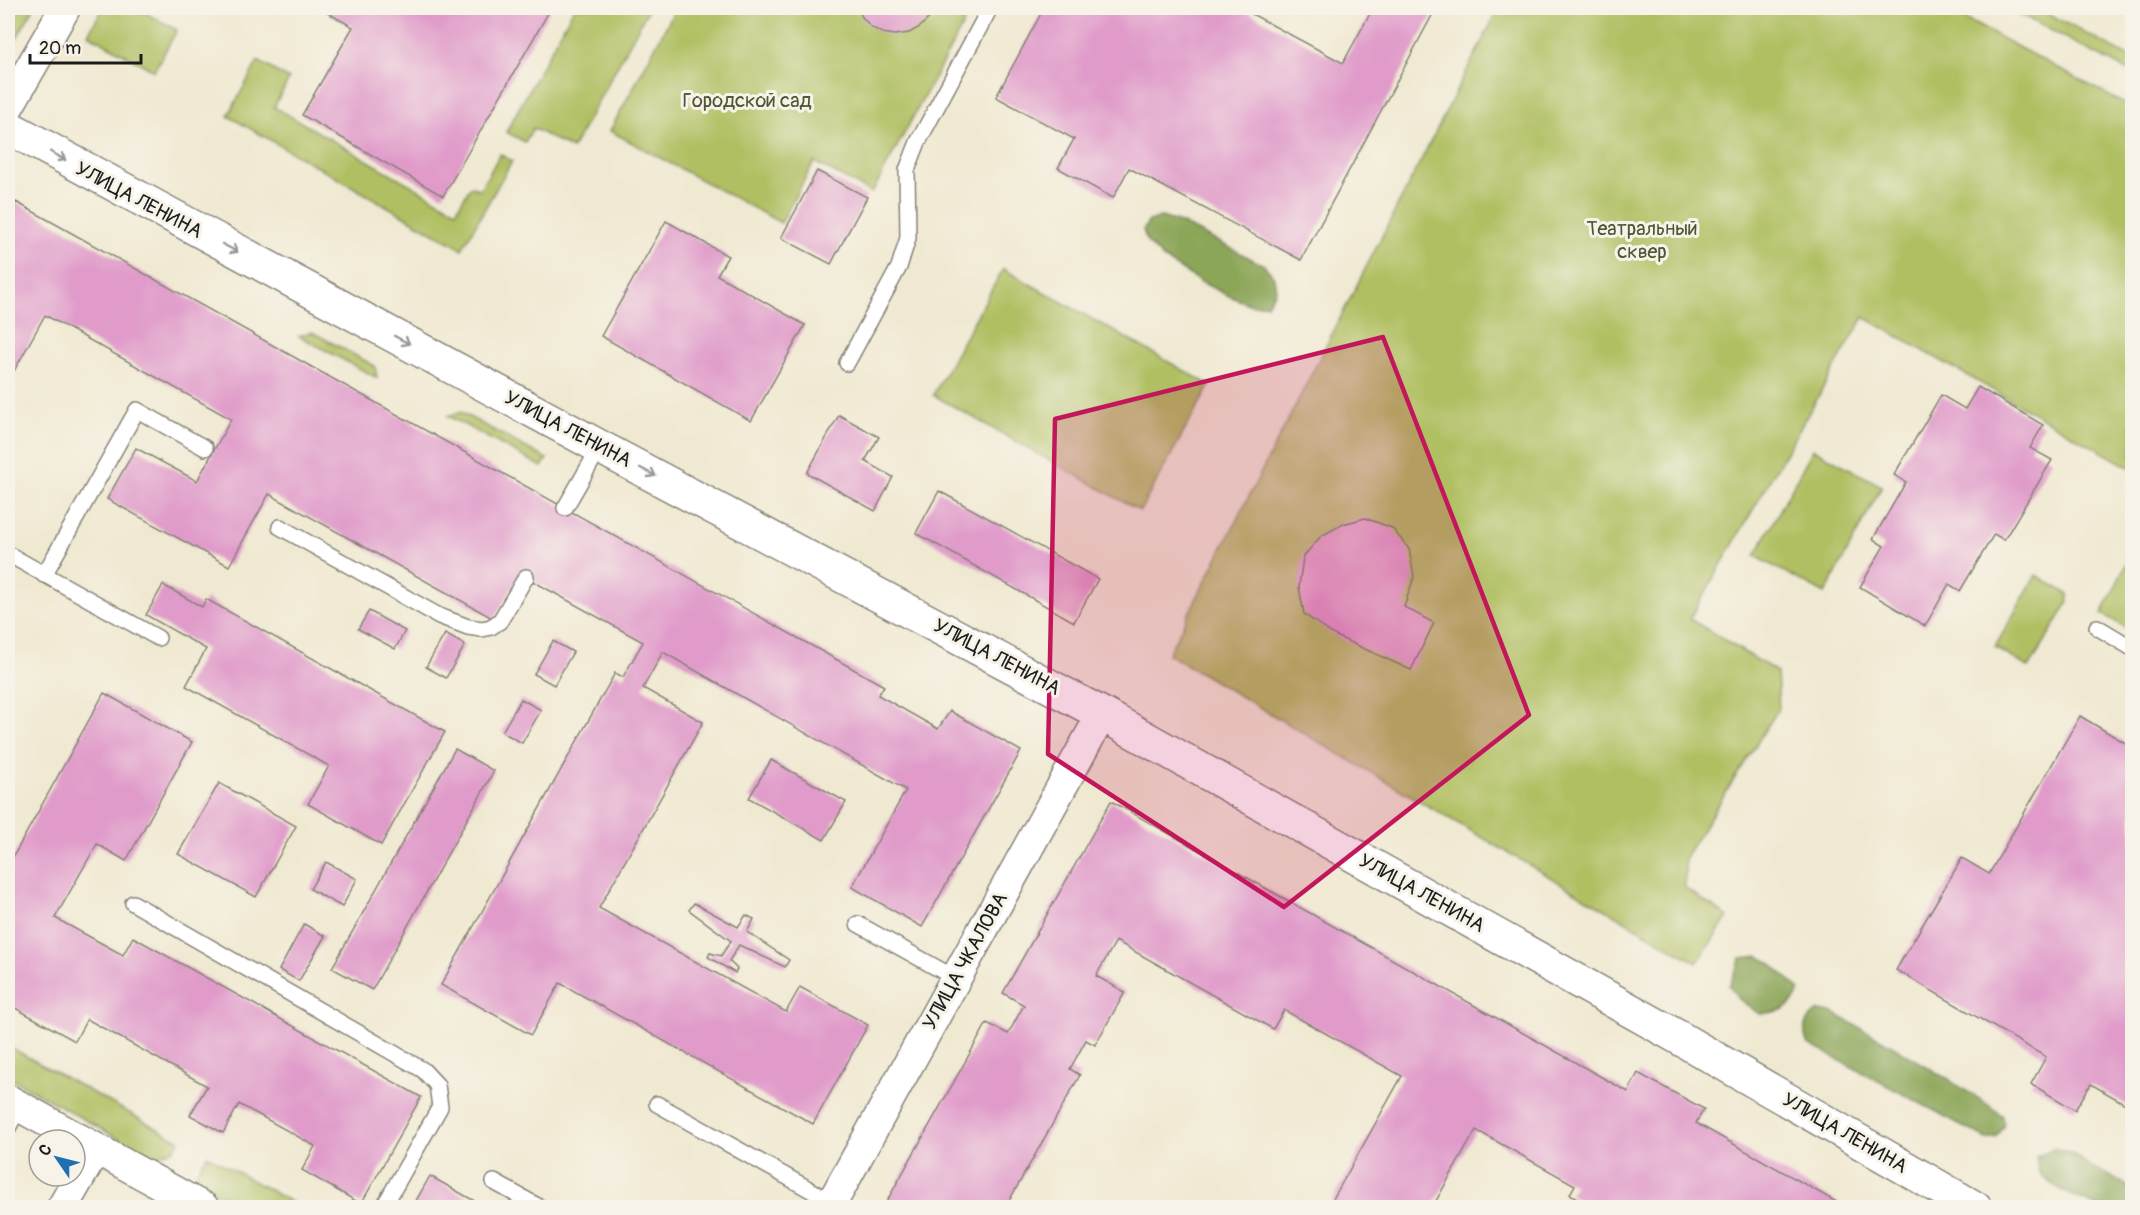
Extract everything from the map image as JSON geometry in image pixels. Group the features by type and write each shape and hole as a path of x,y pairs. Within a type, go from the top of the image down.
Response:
{"main road":[{"name":"УЛИЦА ЛЕНИНА","path":"8,127 600,447 1102,714 1676,1036 1975,1208"}],"street":[{"path":"8,107 65,8"},
{"name":"УЛИЦА ЧКАЛОВА","path":"830,1205 1102,714"},
{"path":"11,1112 96,1149 204,1208"},
{"path":"62,1208 96,1149"}],"lane":[{"path":"847,363 899,267 908,238 908,170 918,142 990,8"},
{"path":"44,575 137,410 205,448"},
{"path":"565,508 600,447"},
{"path":"280,527 439,616 468,627 482,629 491,627 500,621 526,577"},
{"path":"8,554 158,638"},
{"path":"2097,627 2133,648"},
{"path":"133,903 423,1070 437,1085 440,1107 382,1208"},
{"path":"858,924 955,978"},
{"path":"657,1104 830,1205"},
{"path":"494,1182 541,1208"}],"highlighted area":[{"path":"1383,337 1529,715 1284,907 1048,754 1055,419"}],"green space":[{"path":"8,8 34,8 16,39 8,34"},
{"path":"103,8 137,8 177,30 154,71 88,34"},
{"path":"574,8 649,8 572,149 533,128 525,142 506,132"},
{"name":"Городской сад","path":"676,8 972,8 872,193 814,162 781,223 610,131"},
{"name":"Театральный сквер","path":"1499,8 1945,8 2132,108 2132,469 1864,317 1690,619 1777,672 1779,708 1685,857 1685,888 1728,917 1697,963 1168,654"},
{"path":"2008,8 2037,8 2132,58 2132,73"},
{"path":"258,61 289,79 274,107 456,211 471,186 480,190 500,154 512,161 462,249 228,116"},
{"path":"1161,217 1181,223 1264,265 1274,277 1276,290 1267,304 1251,305 1229,296 1164,259 1147,242 1143,230 1149,221"},
{"path":"1003,269 1210,385 1140,511 933,395"},
{"path":"312,332 375,366 377,378 299,336"},
{"path":"460,412 547,459 542,467 448,416"},
{"path":"1813,449 1882,486 1825,594 1755,556"},
{"path":"2132,552 2132,631 2102,614"},
{"path":"2036,575 2068,594 2069,601 2029,668 1995,647"},
{"path":"1759,956 1773,965 1800,990 1793,1002 1784,1009 1759,1014 1739,999 1729,986 1741,958"},
{"path":"1818,1011 1833,1013 1890,1044 1983,1101 2003,1116 2004,1126 1997,1137 1987,1139 1807,1043 1805,1025"},
{"path":"8,1046 180,1141 174,1149 153,1158 8,1077"},
{"path":"2053,1148 2070,1152 2091,1167 2123,1182 2132,1193 2132,1207 2097,1207 2057,1188 2039,1174 2036,1157"},
{"path":"207,1155 300,1207 242,1207 192,1180"}],"building":[{"path":"319,8 551,8 443,196 302,115 353,27"},
{"path":"858,8 934,8 929,18 920,27 909,33 895,35 882,33 871,27"},
{"path":"1044,8 1250,8 1248,12 1343,63 1373,8 1436,8 1301,260 1129,168 1113,198 1058,168 1074,139 996,97"},
{"path":"817,171 867,197 831,264 781,238"},
{"path":"16,202 884,686 878,695 938,729 950,711 1021,751 922,927 852,887 906,790 663,652 643,688 703,722 599,908 786,1012 800,987 868,1025 813,1124 560,983 531,1035 441,985 615,673 623,677 643,642 520,574 494,619 269,494 229,566 107,499 136,448 197,481 231,419 45,315 8,382 8,218"},
{"path":"666,221 728,256 717,275 805,325 751,421 601,336"},
{"path":"1978,387 2043,425 2030,448 2052,460 2004,540 1994,534 1960,591 1949,584 1925,626 1860,587 1884,546 1873,539 1906,482 1894,475 1941,395 1965,409"},
{"path":"839,415 879,437 865,461 893,477 875,511 807,473"},
{"path":"939,491 1098,579 1074,622 916,533"},
{"path":"1365,518 1392,528 1409,549 1414,577 1404,607 1434,623 1411,670 1334,635 1304,614 1299,587 1303,557 1321,536 1343,524"},
{"path":"163,585 202,607 206,599 445,732 381,845 308,804 329,766 186,686 206,649 146,615"},
{"path":"369,611 405,631 395,649 358,629"},
{"path":"445,634 465,645 446,678 426,667"},
{"path":"553,641 573,652 554,685 534,674"},
{"path":"104,693 192,742 126,861 97,844 55,918 123,955 133,937 421,1097 361,1204 302,1170 315,1146 239,1104 223,1133 190,1115 207,1086 87,1019 75,1041 8,1004 8,866"},
{"path":"521,699 541,710 522,743 502,732"},
{"path":"2080,716 2132,747 2132,1108 2091,1084 2075,1110 2031,1084 2046,1057 1896,970 1962,858 1989,874"},
{"path":"455,749 494,771 372,990 332,968"},
{"path":"771,760 846,802 824,840 749,798"},
{"path":"219,783 296,826 256,897 178,854"},
{"path":"1111,801 1628,1092 1638,1073 1704,1109 1696,1123 1847,1208 1593,1208 1570,1194 1575,1185 1476,1130 1432,1208 1328,1208 1402,1076 1284,1010 1273,1029 1116,941 1096,976 1125,992 1095,1045 1086,1040 1070,1069 1080,1075 1005,1208 883,1208 987,1023 1008,1034 1024,1005 1003,993"},
{"path":"326,862 357,879 342,907 310,889"},
{"path":"694,903 738,927 746,915 754,919 747,932 789,960 785,967 739,945 729,961 737,969 735,973 708,957 710,953 721,956 731,941 689,910"},
{"path":"304,924 325,936 299,981 279,970"},
{"path":"430,1176 487,1208 412,1208"}]}
